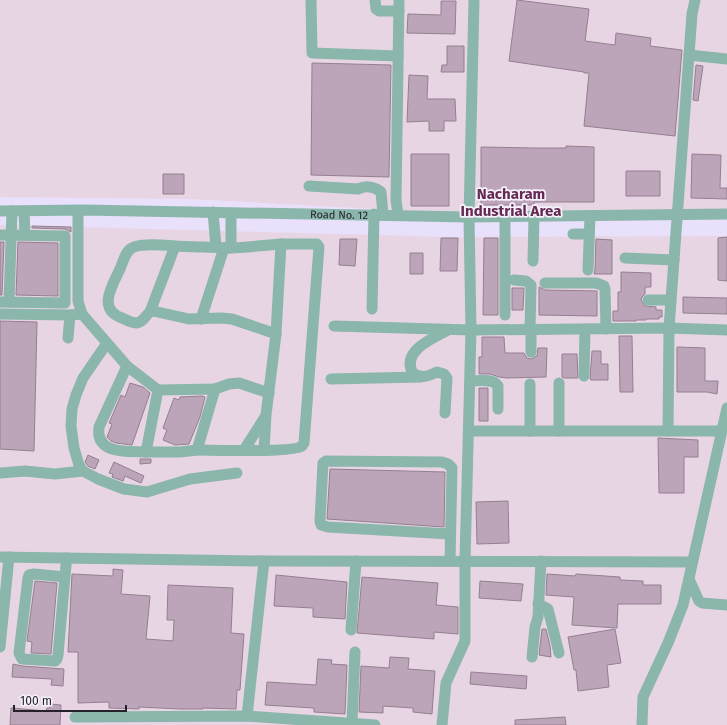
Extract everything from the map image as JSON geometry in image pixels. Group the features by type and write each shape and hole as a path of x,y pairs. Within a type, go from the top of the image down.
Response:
{"street":[{"path":"311,0 312,53 398,56"},
{"path":"375,0 376,9 399,11"},
{"path":"398,214 396,200 399,0"},
{"path":"442,725 446,683 466,641 465,561 471,330 469,217 474,0"},
{"path":"668,431 669,328 692,14 695,0"},
{"path":"689,55 727,59"},
{"path":"309,186 358,189 361,187 372,187 382,192 378,214 372,309"},
{"name":"Road No. 12","path":"0,211 398,214 469,217 727,214"},
{"path":"0,235 12,235 24,235 65,236 65,302 5,302 12,235 12,211"},
{"path":"78,211 78,301 82,314 128,366 158,390 215,389 229,384 239,383 269,393"},
{"path":"24,212 24,235"},
{"path":"213,212 223,247"},
{"path":"201,319 223,247 231,212"},
{"path":"508,216 512,276 526,281 531,285 531,352"},
{"path":"505,315 508,216"},
{"path":"533,261 534,216"},
{"path":"588,270 590,216"},
{"path":"573,234 589,234"},
{"path":"264,450 266,415 276,334 281,244"},
{"path":"128,366 98,432 105,445 114,450 180,452 197,450 295,449 302,446 304,443 319,247 317,244 281,244 223,247 141,245 132,247 128,252 109,292 108,303 112,312 118,317 131,322 139,322 150,312 175,246"},
{"path":"625,258 674,260"},
{"path":"545,283 596,283 604,286 606,329"},
{"path":"648,300 671,300"},
{"path":"150,312 157,312 189,319 232,319 276,334"},
{"path":"0,314 82,314"},
{"path":"68,338 70,315"},
{"path":"334,326 448,330 669,328 727,330"},
{"path":"584,376 585,329"},
{"path":"424,377 412,372 410,364 412,354 423,344 448,330"},
{"path":"107,343 83,378 72,409 72,439 76,458 83,471 98,480 124,489 148,492 190,479 237,473"},
{"path":"331,379 424,377 438,372 444,374 446,378 445,413"},
{"path":"470,381 494,382 497,384 498,409"},
{"path":"559,383 559,431"},
{"path":"530,384 530,431"},
{"path":"197,450 215,389"},
{"path":"146,452 158,390"},
{"path":"642,725 643,697 671,635 682,605 689,579 691,562 727,408"},
{"path":"244,450 266,415"},
{"path":"469,430 721,431"},
{"path":"450,534 328,527 321,525 323,463 326,461 442,462 448,464 452,468 450,561"},
{"path":"0,473 25,471 55,474 83,471"},
{"path":"0,647 5,557 264,562 691,562"},
{"path":"65,577 34,574 29,575 19,653 22,659 55,661 57,659 67,558"},
{"path":"351,630 356,561"},
{"path":"532,657 541,561"},
{"path":"246,716 264,562"},
{"path":"689,579 699,601 702,603 727,604"},
{"path":"538,604 548,609 559,653"},
{"path":"352,723 355,652"},
{"path":"75,717 103,721 198,720 246,716 375,725"}],"shaded area":[{"path":"0,0 727,0 727,212 467,214 190,199 0,197"},
{"path":"0,225 448,237 727,236 727,725 0,725"}],"building":[{"path":"517,0 589,9 585,41 615,45 616,33 651,38 650,46 682,50 675,136 584,126 589,73 509,61"},
{"path":"441,1 456,1 455,34 407,33 408,14 441,15"},
{"path":"447,46 464,46 464,72 441,72 442,65 447,65"},
{"path":"312,63 391,65 389,177 311,175"},
{"path":"696,65 703,66 698,101 693,100"},
{"path":"409,75 428,76 427,99 455,99 456,121 444,121 444,131 429,131 429,121 407,122"},
{"path":"566,146 594,147 594,202 534,202 534,205 481,205 481,147 566,148"},
{"path":"411,154 449,154 449,206 411,206"},
{"path":"692,154 721,155 720,188 727,188 727,199 691,198"},
{"path":"626,171 660,171 660,196 626,196"},
{"path":"163,174 184,174 184,194 163,194"},
{"path":"32,226 71,227 71,232 65,229 32,228"},
{"path":"727,237 727,281 718,280 718,238"},
{"path":"441,238 458,238 457,271 440,271"},
{"path":"484,238 498,238 498,315 483,315"},
{"path":"340,239 357,239 355,266 339,265"},
{"path":"596,239 612,240 612,274 594,274"},
{"path":"0,242 4,242 2,295 0,295"},
{"path":"18,242 58,243 58,296 16,295"},
{"path":"410,253 423,253 423,274 410,274"},
{"path":"621,272 651,273 651,287 645,287 645,294 641,300 645,306 656,307 656,310 662,310 662,317 659,317 659,319 636,321 613,321 613,311 618,311 618,292 621,292"},
{"path":"539,287 545,290 597,291 597,316 539,315"},
{"path":"512,288 524,288 523,310 512,310"},
{"path":"683,297 727,298 727,314 683,313"},
{"path":"0,321 37,322 34,451 0,449"},
{"path":"619,336 632,336 633,392 620,392"},
{"path":"482,337 504,337 505,353 524,353 527,358 531,359 537,356 538,348 547,348 546,377 507,378 490,374 479,374 479,357 482,357"},
{"path":"677,347 705,348 705,381 718,381 717,394 707,392 677,392"},
{"path":"592,351 601,351 601,364 608,364 608,380 590,379"},
{"path":"562,354 577,354 578,378 562,377"},
{"path":"130,383 143,387 150,393 132,445 116,443 107,437 112,424 109,423 121,395 125,397"},
{"path":"479,388 488,388 488,421 479,421"},
{"path":"180,397 205,397 200,417 189,444 175,445 163,440 167,430 163,428 174,398 179,400"},
{"path":"658,438 698,440 698,457 684,457 684,493 659,493"},
{"path":"88,455 99,460 95,469 88,466 85,462"},
{"path":"140,459 151,459 151,463 140,464"},
{"path":"114,462 144,476 141,483 125,476 123,481 112,477 113,474 109,473"},
{"path":"330,469 445,472 444,527 327,519"},
{"path":"508,501 509,543 477,544 476,502"},
{"path":"113,569 123,570 121,594 150,596 146,639 173,641 174,620 167,620 168,585 233,588 231,633 244,634 240,690 237,690 236,709 139,707 139,709 109,708 109,702 78,703 78,652 68,652 72,574 113,576"},
{"path":"547,574 620,577 620,580 643,581 643,585 661,585 661,604 618,604 617,628 572,625 574,597 546,595"},
{"path":"276,575 347,582 345,619 313,617 313,608 274,606"},
{"path":"362,577 438,583 436,605 458,607 458,634 434,632 434,639 357,633"},
{"path":"35,581 57,583 51,654 31,653 32,642 27,641"},
{"path":"480,581 523,584 521,601 479,598"},
{"path":"542,629 546,629 551,657 539,655"},
{"path":"615,629 621,663 607,665 609,687 578,691 576,670 574,670 568,637"},
{"path":"390,657 409,658 408,669 435,671 432,714 413,712 413,708 383,706 383,713 359,712 361,666 389,668"},
{"path":"318,659 332,660 331,664 347,665 345,714 314,712 314,708 265,705 267,682 316,685"},
{"path":"13,664 64,669 63,686 51,685 52,679 12,677"},
{"path":"471,672 527,676 526,689 470,684"},
{"path":"50,704 61,705 60,725 10,725 11,708 46,711 47,708 50,708"},
{"path":"565,717 566,725 515,725 515,720"}],"district":[{"name":"Nacharam Industrial Area","path":"511,202"}]}
